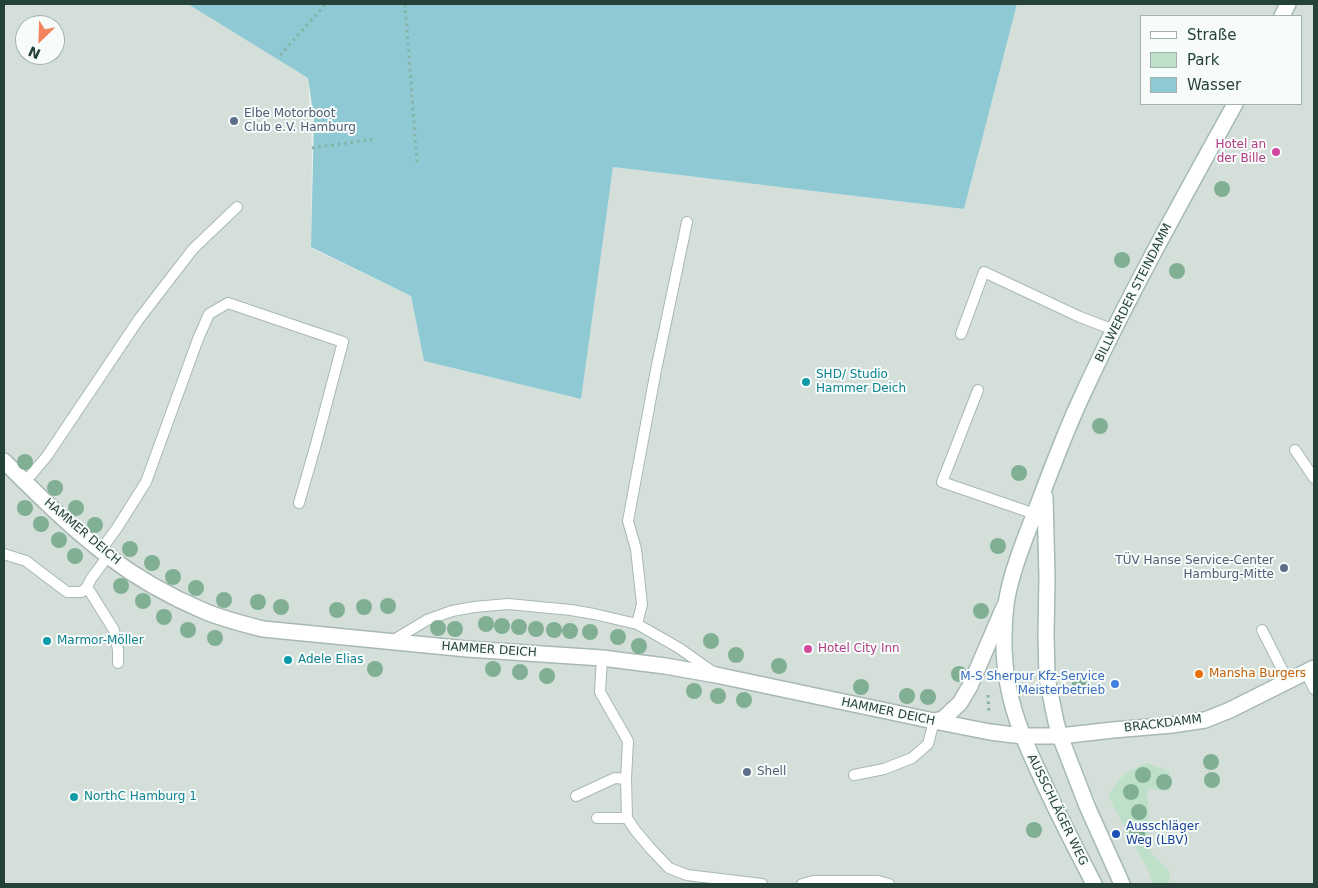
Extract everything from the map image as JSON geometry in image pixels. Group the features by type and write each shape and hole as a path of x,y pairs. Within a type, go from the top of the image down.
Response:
{"street":[{"name":"BILLWERDER STEINDAMM","path":"1022,736 1014,711 1006,672 1004,631 1006,602 1014,574 1076,408 1114,330 1234,105"},
{"name":"HAMMER DEICH","path":"4,461 72,527 104,553 149,583 179,599 206,612 235,622 263,629 466,649 602,658 716,674 934,721 1022,736"},
{"name":"BILLWERDER STEINDAMM","path":"1045,488 1048,678 1060,736"},
{"path":"934,721 943,719 960,703 970,686 1006,602"},
{"name":"BRACKDAMM","path":"1022,736 1060,736 1206,720 1310,670"},
{"name":"AUSSCHLÄGER WEG","path":"1022,736 1066,831 1094,884"},
{"path":"1060,736 1087,806 1122,884"}],"lane":[{"path":"25,482 47,456 139,318 193,249 237,207"},
{"path":"637,624 642,604 636,550 628,521 656,370 688,222"},
{"path":"961,334 984,272 1080,317 1114,330"},
{"path":"4,554 26,561 67,592 82,592 87,587 120,523 146,482 198,339 209,314 228,303 342,342 299,502"},
{"path":"978,390 942,482 1035,514"},
{"path":"1295,450 1314,478"},
{"path":"87,587 114,630 118,650 118,663"},
{"path":"392,641 427,620 452,611 474,607 508,604 572,610 637,624 679,648 716,674"},
{"path":"1262,630 1288,681"},
{"path":"602,658 600,692 628,742 626,779 627,818 635,830 670,868 687,875 762,884"},
{"path":"1310,670 1314,689"},
{"path":"854,775 884,769 912,758 928,744 934,721"},
{"path":"576,796 615,778 626,779"},
{"path":"597,818 627,818"},
{"path":"802,884 813,881 878,881 889,884"}],"path":[{"path":"280,55 326,4"},
{"path":"405,4 417,162"},
{"path":"312,148 375,139"}],"shaded area":[{"path":"4,4 188,4 280,55 308,78 312,148 311,248 411,296 424,361 580,399 613,167 964,209 1017,4 1314,4 1314,884 4,884"}],"green space":[{"path":"1147,763 1169,771 1170,791 1147,789 1151,853 1170,872 1169,884 1153,884 1149,872 1108,796 1125,773"}],"water":[{"path":"188,4 1017,4 964,209 613,167 581,399 424,361 411,296 311,247 314,119 308,78"}],"place":[{"name":"Elbe Motorboot Club e.V. Hamburg","path":"234,121"},
{"name":"Hotel an der Bille","path":"1276,152"},
{"name":"SHD/ Studio Hammer Deich","path":"806,382"},
{"name":"TÜV Hanse Service-Center Hamburg-Mitte","path":"1284,568"},
{"name":"Marmor-Möller","path":"47,641"},
{"name":"Hotel City Inn","path":"808,649"},
{"name":"Adele Elias","path":"288,660"},
{"name":"Mansha Burgers","path":"1199,674"},
{"name":"M-S Sherpur Kfz-Service Meisterbetrieb","path":"1115,684"},
{"name":"Shell","path":"747,772"},
{"name":"NorthC Hamburg 1","path":"74,797"},
{"name":"Ausschläger Weg (LBV)","path":"1116,834"}]}
